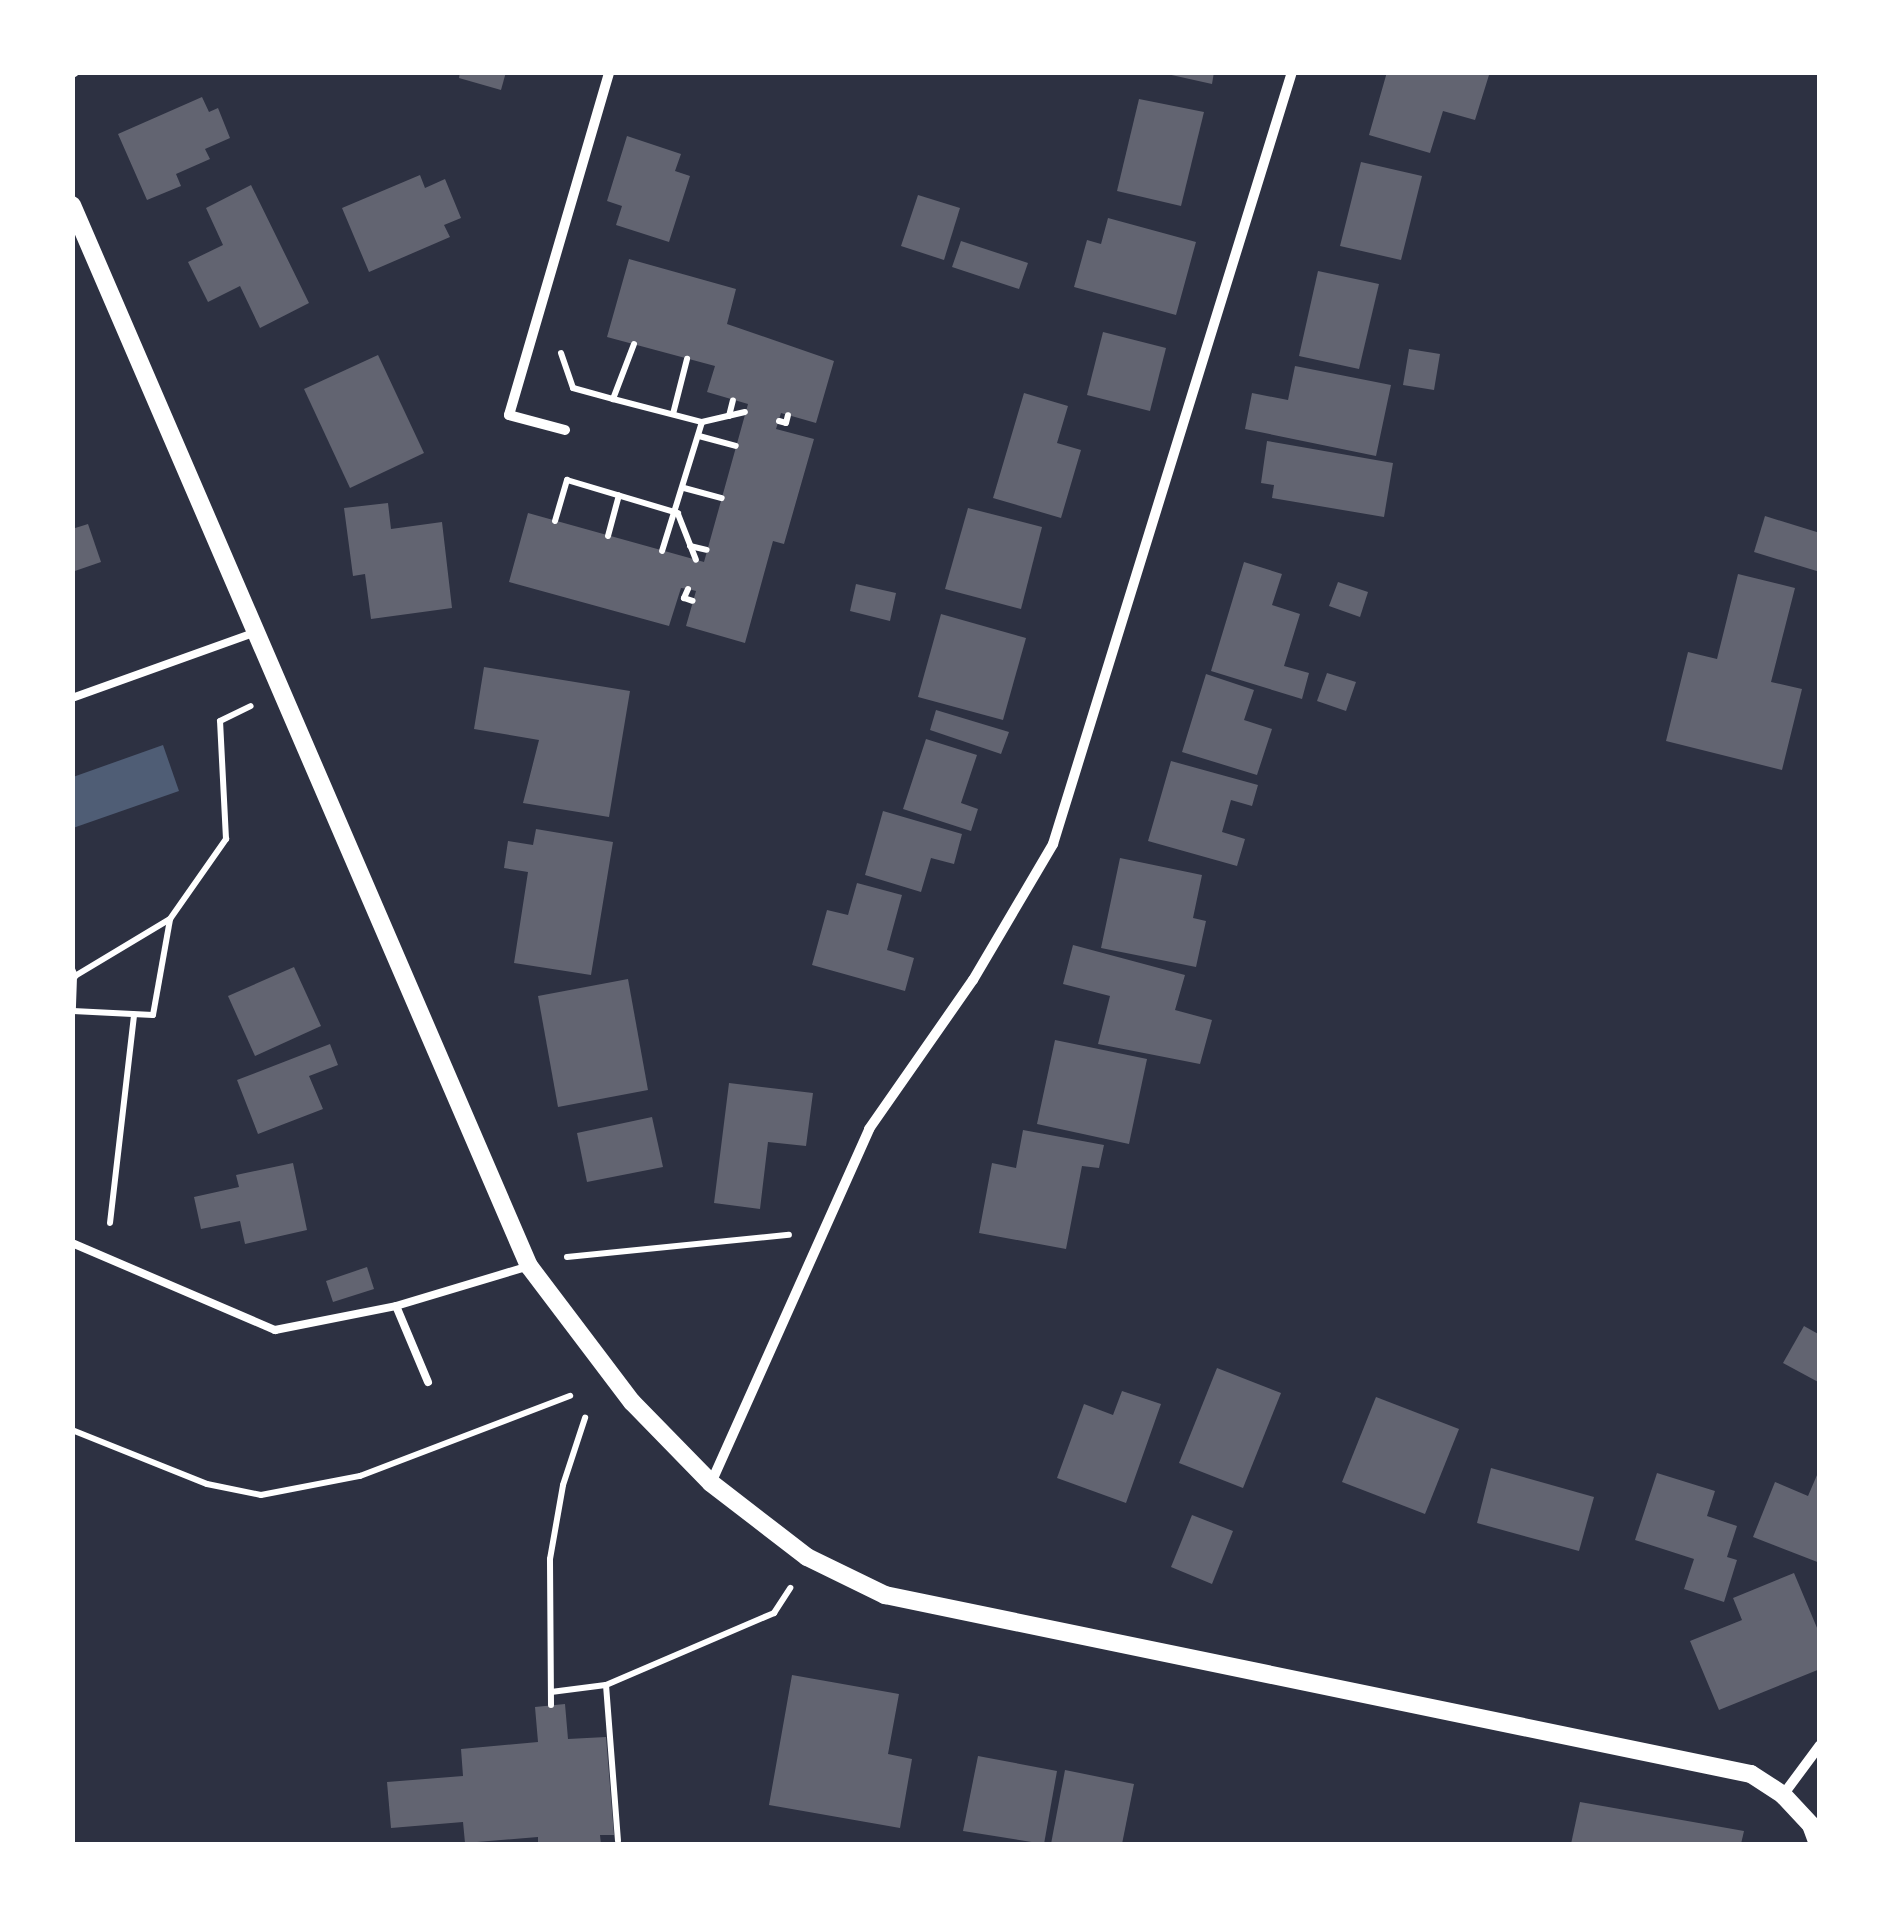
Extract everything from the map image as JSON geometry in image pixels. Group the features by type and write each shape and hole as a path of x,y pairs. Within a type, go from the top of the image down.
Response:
{"street":[{"path":"566,430 510,415 609,72"},
{"path":"711,1483 869,1129 973,980 1053,844 1292,72"},
{"path":"72,204 528,1266 632,1402 711,1483 807,1557 885,1595 1751,1774 1783,1795 1811,1826 1818,1844"},
{"path":"1783,1795 1820,1745"}],"lane":[{"path":"72,698 257,632"},
{"path":"72,1243 276,1330 396,1306 528,1266"},
{"path":"396,1306 428,1382"}],"path":[{"path":"634,344 613,400 702,422 746,412"},
{"path":"673,414 688,359"},
{"path":"729,416 733,400"},
{"path":"779,421 786,423 788,415"},
{"path":"662,551 678,513 702,422"},
{"path":"698,436 736,446"},
{"path":"555,521 567,480 678,513"},
{"path":"684,488 722,498"},
{"path":"608,536 618,495"},
{"path":"678,513 696,560"},
{"path":"690,546 707,550"},
{"path":"688,589 684,598 693,601"},
{"path":"170,919 73,974 74,1012 153,1015 170,919 226,839 220,721"},
{"path":"110,1222 134,1014"},
{"path":"566,1257 822,1232"},
{"path":"72,1430 206,1487 261,1499 360,1476 570,1396"},
{"path":"551,1704 550,1560 563,1485 585,1418"},
{"path":"551,1692 606,1686 774,1613 807,1557"},
{"path":"606,1686 618,1841"}],"water":[{"path":"163,745 179,791 73,828 73,777"}],"building":[{"path":"460,72 506,72 501,90 459,78"},
{"path":"1158,72 1214,72 1212,84"},
{"path":"1387,72 1489,75 1475,120 1443,111 1430,153 1369,135"},
{"path":"202,97 209,112 218,108 230,138 205,149 210,159 176,174 181,186 147,200 118,134"},
{"path":"1139,99 1204,112 1181,206 1117,191"},
{"path":"627,136 681,154 675,171 690,176 669,242 616,225 622,206 607,201"},
{"path":"1361,162 1422,176 1401,260 1340,246"},
{"path":"420,175 425,188 445,179 461,218 444,225 450,237 369,272 342,208"},
{"path":"251,185 309,303 260,328 240,286 208,302 188,262 223,245 206,208"},
{"path":"918,195 960,208 944,260 901,246"},
{"path":"1108,218 1196,242 1176,315 1074,287 1087,240 1101,244"},
{"path":"961,241 1028,263 1019,289 952,267"},
{"path":"629,259 736,289 727,324 834,361 816,423 781,413 776,429 814,439 784,544 773,541 745,643 686,626 696,591 681,588 669,626 509,582 528,513 704,562 748,404 707,392 715,366 607,337"},
{"path":"1318,271 1379,284 1359,369 1299,356"},
{"path":"1103,332 1166,348 1150,411 1087,395"},
{"path":"1409,349 1440,354 1434,390 1403,385"},
{"path":"378,355 424,453 350,488 304,389"},
{"path":"1295,366 1391,385 1376,456 1245,429 1252,393 1288,400"},
{"path":"1024,393 1068,406 1057,443 1081,450 1061,518 993,498"},
{"path":"1267,441 1393,463 1384,517 1272,498 1274,485 1261,483"},
{"path":"388,503 391,529 442,522 452,608 371,619 365,574 353,576 344,508"},
{"path":"968,508 1042,527 1021,609 945,589"},
{"path":"1765,516 1820,533 1820,572 1754,552"},
{"path":"88,524 101,562 72,572 72,529"},
{"path":"1244,562 1282,574 1272,605 1300,614 1284,666 1309,673 1302,699 1211,671"},
{"path":"1738,574 1795,588 1771,682 1802,689 1782,770 1666,741 1688,652 1717,659"},
{"path":"1338,582 1368,592 1360,617 1329,606"},
{"path":"856,584 896,593 890,621 850,611"},
{"path":"941,614 1026,638 1003,720 918,697"},
{"path":"484,667 630,691 609,817 523,803 539,740 474,729"},
{"path":"1327,673 1356,682 1346,711 1317,701"},
{"path":"1206,674 1254,690 1244,720 1272,729 1257,775 1182,752"},
{"path":"936,710 1009,732 1001,754 930,730"},
{"path":"926,739 977,755 961,803 978,809 971,831 903,809"},
{"path":"1171,761 1258,785 1252,806 1231,800 1222,832 1245,839 1237,866 1148,841"},
{"path":"883,811 962,834 954,864 931,858 921,892 865,875"},
{"path":"536,829 613,842 591,975 514,963 528,872 504,868 508,841 533,845"},
{"path":"1120,858 1202,875 1193,918 1206,921 1196,967 1101,948"},
{"path":"857,883 902,895 887,950 914,958 905,991 812,965 827,910 848,915"},
{"path":"1073,945 1185,975 1175,1010 1212,1020 1200,1064 1098,1044 1110,996 1063,984"},
{"path":"294,967 321,1026 255,1056 228,996"},
{"path":"628,979 648,1090 558,1107 538,996"},
{"path":"1055,1040 1147,1059 1129,1144 1037,1124"},
{"path":"330,1044 338,1065 309,1076 323,1109 258,1134 237,1080"},
{"path":"729,1083 813,1093 806,1146 768,1142 760,1209 714,1203"},
{"path":"652,1117 663,1167 587,1182 577,1133"},
{"path":"1023,1130 1104,1145 1099,1168 1082,1166 1066,1249 979,1233 992,1163 1016,1168"},
{"path":"293,1163 307,1230 245,1244 240,1221 201,1229 194,1197 239,1187 236,1175"},
{"path":"367,1267 374,1289 333,1302 326,1281"},
{"path":"1804,1326 1820,1335 1820,1383 1783,1363"},
{"path":"1217,1368 1281,1393 1243,1488 1179,1463"},
{"path":"1122,1391 1161,1404 1126,1503 1057,1478 1084,1404 1113,1415"},
{"path":"1376,1397 1459,1429 1425,1514 1342,1482"},
{"path":"1491,1468 1594,1497 1579,1551 1477,1523"},
{"path":"1820,1468 1820,1563 1753,1537 1775,1482 1808,1496"},
{"path":"1657,1473 1715,1491 1707,1516 1737,1526 1727,1557 1737,1560 1724,1602 1684,1589 1694,1559 1635,1540"},
{"path":"1192,1515 1233,1531 1212,1584 1171,1567"},
{"path":"1794,1573 1820,1635 1820,1669 1719,1710 1690,1641 1742,1620 1733,1598"},
{"path":"792,1675 899,1694 888,1754 912,1759 900,1828 769,1805"},
{"path":"565,1704 568,1739 606,1737 614,1835 600,1835 601,1844 538,1844 538,1837 465,1843 463,1822 391,1828 387,1782 463,1776 461,1749 538,1742 535,1707"},
{"path":"978,1756 1057,1771 1044,1844 963,1831"},
{"path":"1065,1770 1134,1784 1122,1844 1051,1844"},
{"path":"1580,1802 1744,1831 1741,1844 1571,1844"}]}
